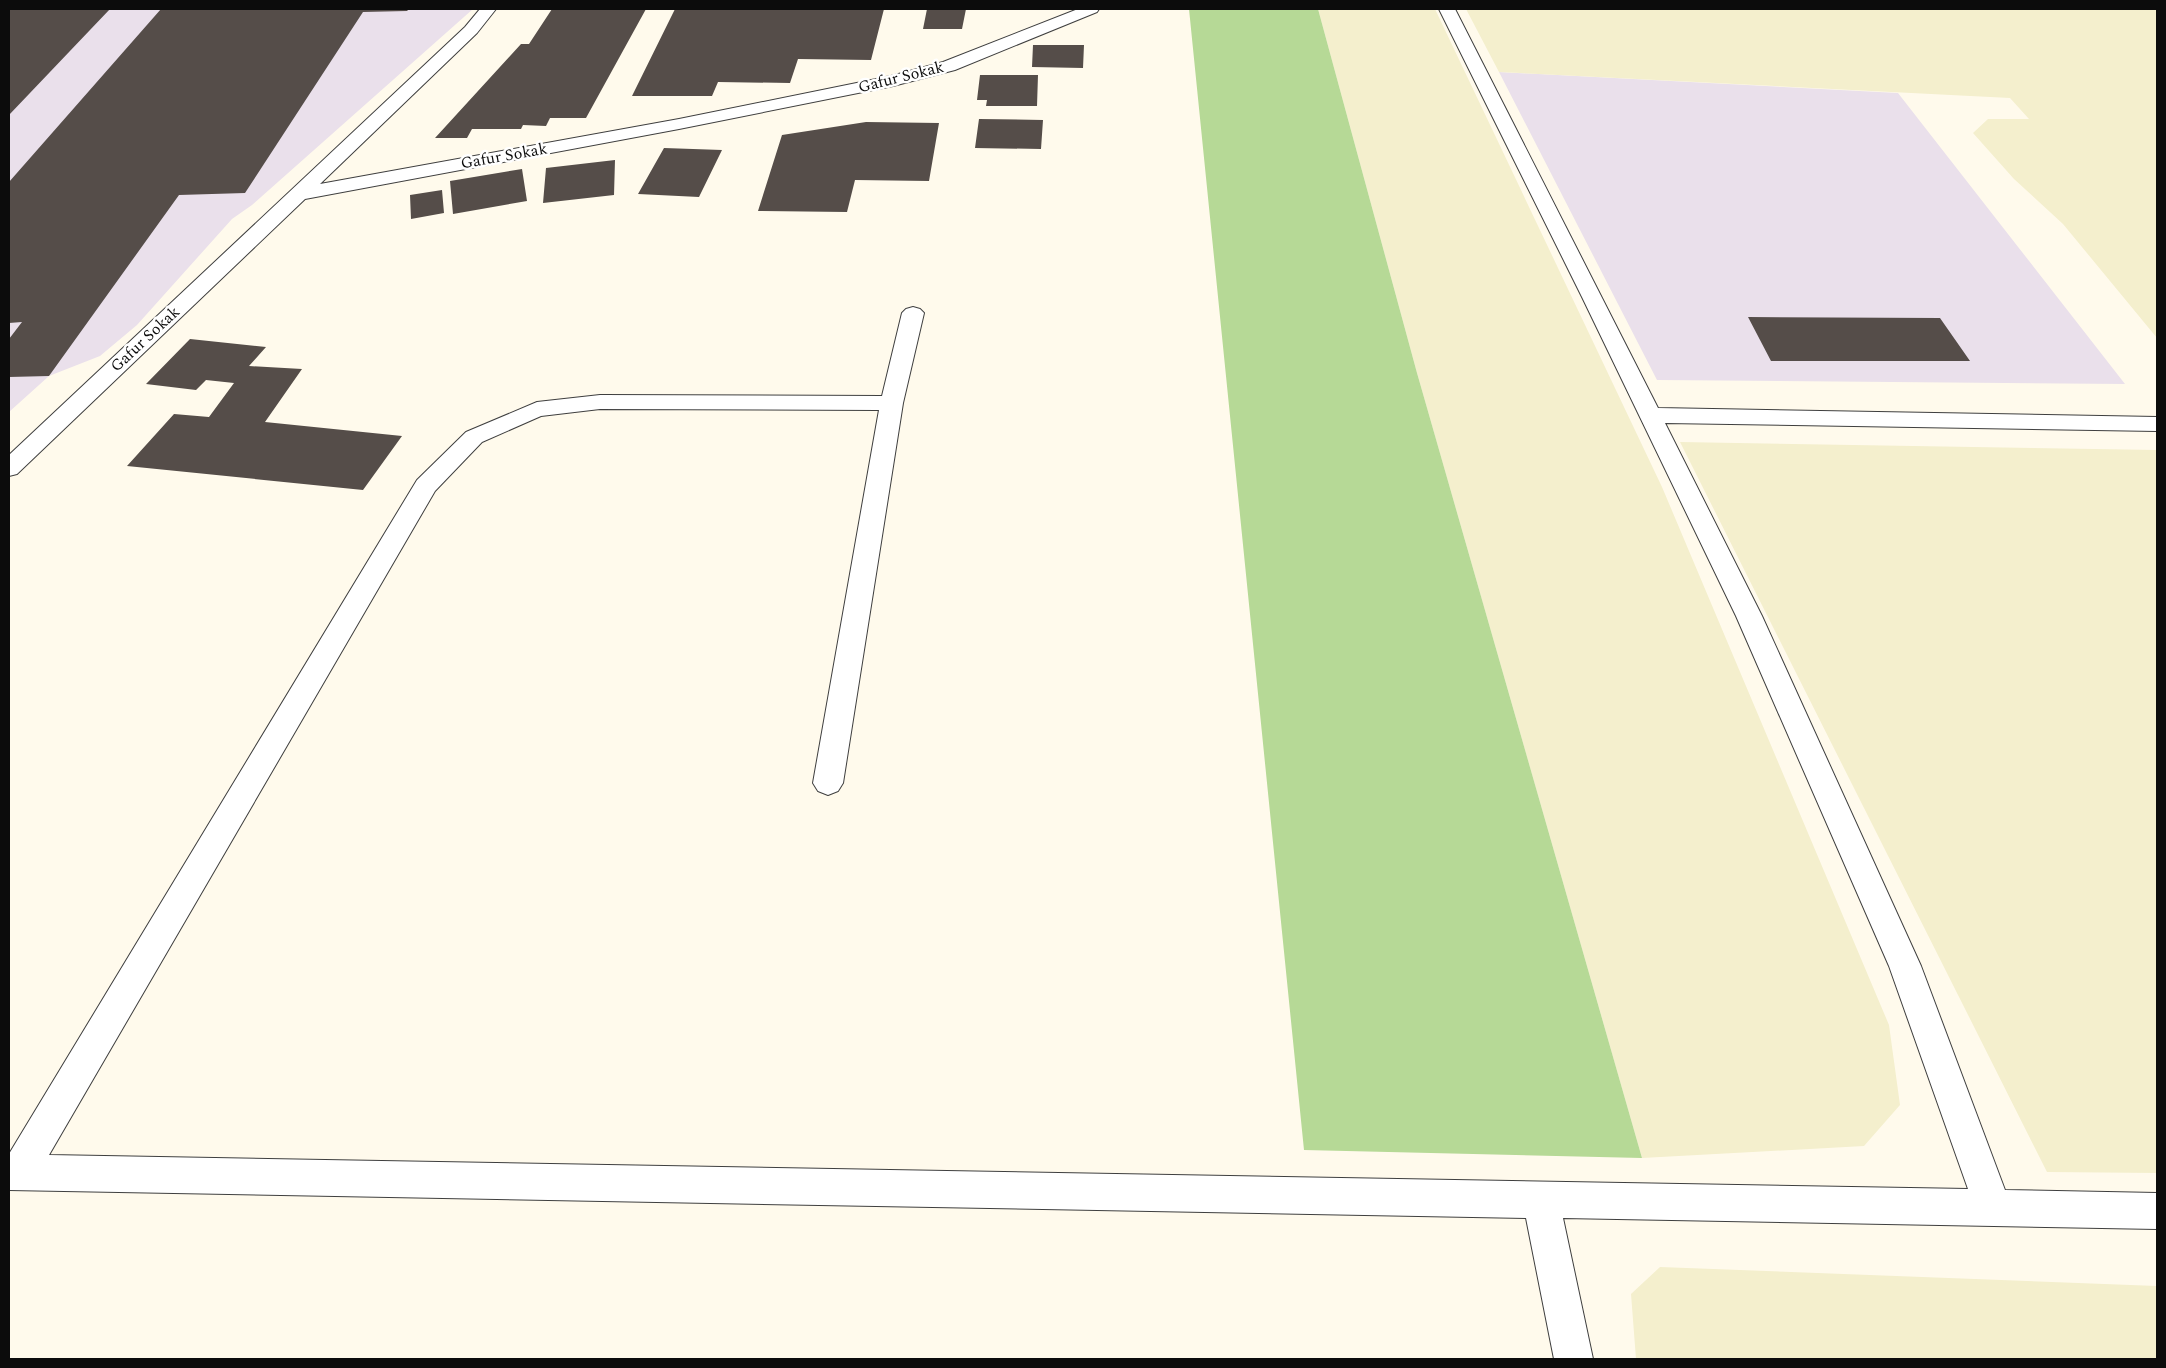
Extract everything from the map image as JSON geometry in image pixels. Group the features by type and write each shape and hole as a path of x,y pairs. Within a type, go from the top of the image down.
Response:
{"street":[{"path":"299,194 434,66 488,9"},
{"name":"Gafur Sokak","path":"9,468 299,194 679,124 893,81 949,66 1091,9"},
{"path":"1446,9 1749,616 1905,966 1993,1208"},
{"path":"828,783 892,403 913,314"},
{"path":"892,403 600,402 537,409 474,437 426,486 14,1172 2157,1211"},
{"path":"1650,415 2157,424"},
{"path":"1541,1200 1573,1359"}],"shaded area":[{"path":"9,9 473,9 252,205 232,219 137,325 100,356 49,376 9,412"},
{"path":"1318,9 1435,9 1662,487 1889,1025 1900,1105 1864,1146 1642,1158 1417,373"},
{"path":"1466,9 2157,9 2157,338 2063,224 2014,179 1973,133 1988,119 2029,119 2010,98 1499,72"},
{"path":"1499,72 1898,93 2125,384 1657,380"},
{"path":"1680,442 2157,450 2157,1173 2047,1172"},
{"path":"1660,1267 2157,1286 2157,1359 1636,1359 1631,1294"}],"green space":[{"path":"1189,9 1318,9 1417,373 1642,1158 1304,1150"}],"building":[{"path":"9,9 110,9 9,115"},
{"path":"161,9 409,9 407,11 363,12 245,193 179,195 49,376 9,377 9,339 22,322 9,323 9,182"},
{"path":"552,9 646,9 586,118 550,118 546,126 523,125 521,129 472,129 467,138 435,138 521,44 529,44"},
{"path":"675,9 884,9 871,60 798,59 790,83 718,82 712,96 632,96"},
{"path":"927,9 966,9 962,29 923,29"},
{"path":"1033,45 1084,45 1083,68 1032,67"},
{"path":"980,75 1038,75 1037,106 986,106 987,100 977,100"},
{"path":"979,119 1043,120 1041,149 975,148"},
{"path":"866,122 939,123 929,181 855,180 847,212 758,211 782,135"},
{"path":"664,148 722,150 699,197 638,194"},
{"path":"615,160 614,195 543,203 546,168"},
{"path":"522,169 527,201 453,214 450,181"},
{"path":"442,190 444,213 411,219 410,195"},
{"path":"1748,317 1940,318 1970,361 1771,361"},
{"path":"190,339 266,347 249,366 302,369 265,422 402,436 363,490 127,466 174,414 209,417 234,383 206,380 196,390 146,384"}]}
